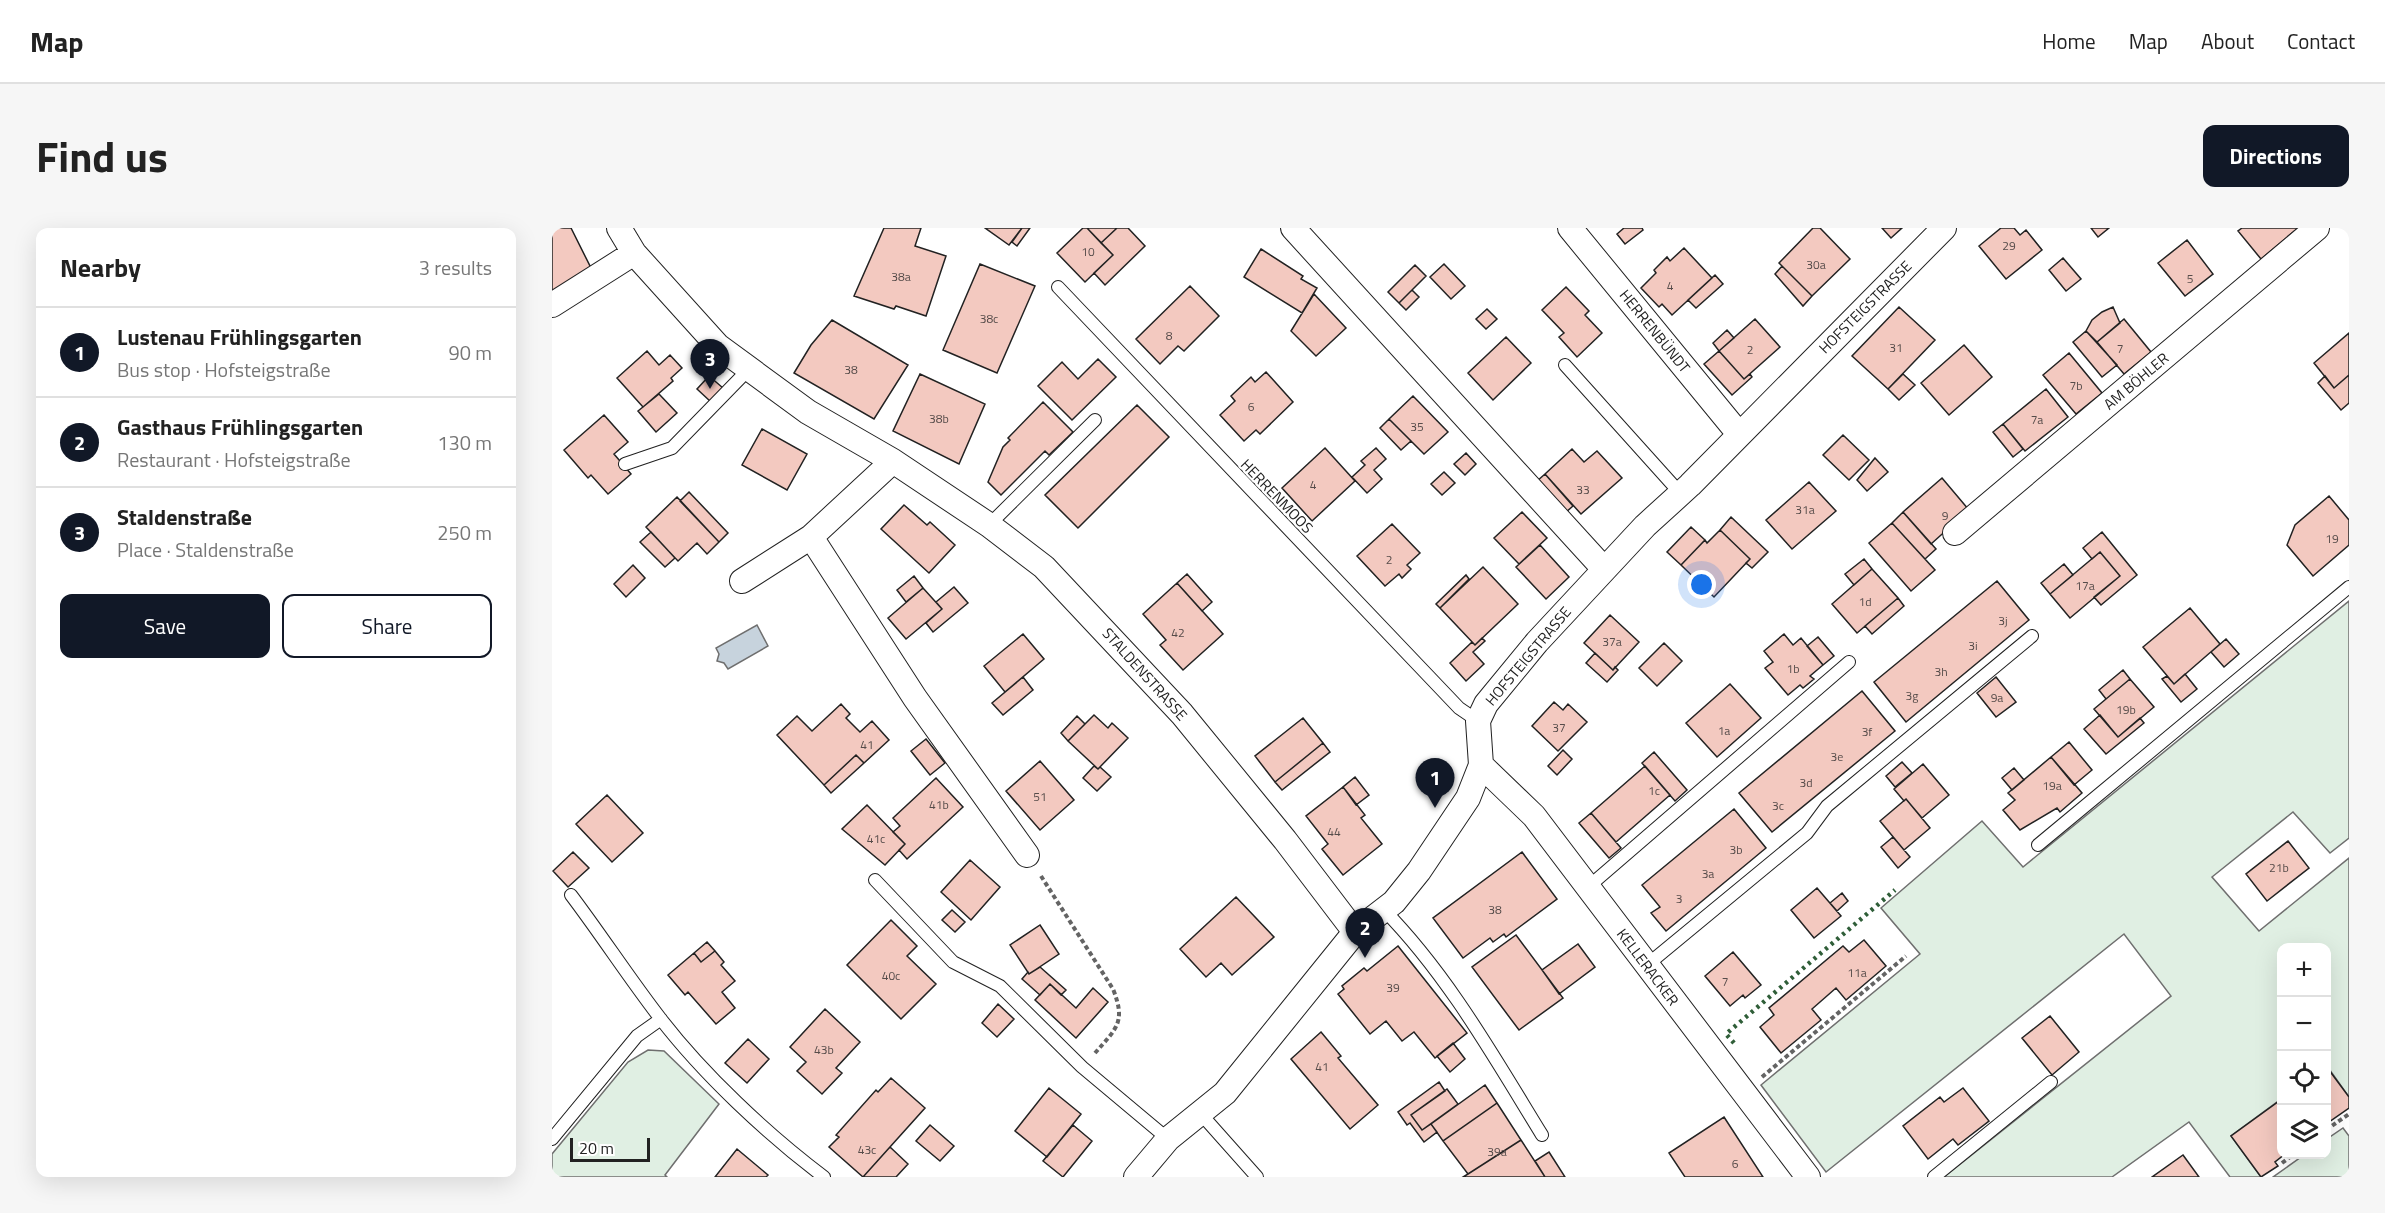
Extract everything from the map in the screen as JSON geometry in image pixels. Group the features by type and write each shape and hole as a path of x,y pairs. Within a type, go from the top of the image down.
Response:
{"street":[{"name":"STALDENSTRASSE","path":"619,228 634,253 718,346 808,412 893,461 989,525 1044,567 1182,714 1286,840 1354,932"},
{"path":"1293,228 1604,569"},
{"name":"HERRENBÜNDT","path":"1570,228 1739,434"},
{"name":"HOFSTEIGSTRASSE","path":"1136,1177 1168,1139 1225,1093 1354,932 1394,902 1419,871 1468,798 1481,765 1478,721 1486,704 1537,642 1645,526 1680,494 1944,228"},
{"name":"AM BÖHLER","path":"1955,533 2317,228"},
{"path":"552,304 634,253"},
{"path":"742,581 811,537 893,461"},
{"path":"811,537 915,698 1027,855"},
{"name":"KELLERACKER","path":"1481,765 1534,816 1808,1177"}],"lane":[{"name":"HERRENMOOS","path":"1058,286 1459,708 1478,721"},
{"path":"1565,365 1680,494"},
{"path":"625,464 672,448 749,369"},
{"path":"989,525 1095,420"},
{"path":"2038,845 2349,587"},
{"path":"1647,965 1807,833 1827,806 2032,636"},
{"path":"1587,888 1849,662"},
{"path":"875,880 953,962 1000,986 1082,1067 1168,1139"},
{"path":"572,895 661,1019 699,1063 768,1131 824,1177"},
{"path":"1383,909 1401,927 1472,1020 1542,1135"},
{"path":"552,1139 637,1036 661,1019"},
{"path":"1934,1177 2052,1082"},
{"path":"1201,1114 1257,1177"}],"path":[{"path":"1027,855 1103,972 1121,1010 1118,1023 1110,1036 1082,1067"},
{"path":"1744,1092 1906,956"},
{"path":"2331,1127 2349,1114"},
{"path":"2282,1163 2288,1159"}],"green space":[{"path":"2349,601 2349,838 2330,853 2293,812 2212,877 2259,931 2349,858 2349,1097 2331,1072 2331,943 2277,943 2277,1102 2231,1136 2261,1177 2230,1177 2189,1122 2112,1177 1944,1177 2171,996 2124,934 1826,1172 1761,1085 1920,954 1881,908 1982,821 2023,867"},
{"path":"648,1050 664,1051 719,1104 665,1175 667,1177 552,1177 552,1154 628,1062"},
{"path":"2343,1128 2349,1136 2349,1177 2273,1177 2298,1159 2331,1159 2331,1136"}],"shaded area":[{"path":"757,625 768,646 728,669 724,663 717,661 719,654 716,648"}],"building":[{"path":"552,228 571,228 593,272 552,292"},
{"path":"884,228 921,228 915,246 946,256 926,316 896,306 894,309 854,296"},
{"path":"985,228 1022,228 1009,245"},
{"path":"1022,228 1030,228 1017,246 1012,242"},
{"path":"1083,228 1087,228 1113,255 1085,282 1057,253"},
{"path":"1087,228 1117,228 1101,243"},
{"path":"1117,228 1128,228 1145,246 1105,285 1094,273 1113,255 1101,243"},
{"path":"1624,228 1642,228 1643,230 1625,244 1617,234"},
{"path":"1813,228 1820,228 1850,259 1812,296 1779,263"},
{"path":"1882,228 1902,228 1891,238"},
{"path":"2001,228 2014,228 2020,235 2026,230 2042,250 2006,279 1979,246"},
{"path":"2091,228 2109,228 2098,237"},
{"path":"2242,228 2298,228 2261,259 2238,231"},
{"path":"2187,240 2213,274 2185,296 2158,263"},
{"path":"1684,248 1712,278 1672,315 1662,304 1659,307 1641,288 1656,273 1654,270 1667,257 1670,261"},
{"path":"1261,249 1303,276 1301,279 1317,288 1302,313 1244,277"},
{"path":"2063,258 2081,279 2066,291 2049,270"},
{"path":"980,264 1035,286 997,373 943,350"},
{"path":"1444,264 1465,286 1451,299 1430,277"},
{"path":"1415,265 1426,276 1399,303 1388,292"},
{"path":"1782,266 1812,296 1803,306 1775,274"},
{"path":"1715,275 1723,284 1696,308 1688,300"},
{"path":"1190,286 1219,316 1184,351 1178,346 1160,364 1136,339"},
{"path":"1566,287 1589,311 1585,315 1602,333 1577,357 1559,337 1564,333 1542,310"},
{"path":"1412,290 1419,297 1406,310 1399,303"},
{"path":"1314,294 1346,328 1316,356 1291,331"},
{"path":"1899,307 1935,340 1888,389 1852,356"},
{"path":"2113,307 2120,323 2097,342 2086,331 2092,320"},
{"path":"1487,309 1497,319 1486,329 1476,319"},
{"path":"1755,319 1780,347 1744,379 1719,351"},
{"path":"2124,319 2151,352 2124,374 2097,342"},
{"path":"832,320 908,365 874,419 794,373 811,345"},
{"path":"1727,330 1734,338 1719,351 1713,343"},
{"path":"2086,331 2117,365 2102,377 2073,342"},
{"path":"2349,333 2349,375 2334,388 2314,363"},
{"path":"1506,337 1531,363 1493,400 1468,373"},
{"path":"1964,345 1992,377 1949,415 1921,383"},
{"path":"647,351 659,365 670,355 682,368 671,378 673,381 643,407 617,378"},
{"path":"1719,351 1744,379 1750,374 1752,377 1732,395 1704,364"},
{"path":"2069,353 2102,393 2076,414 2043,375"},
{"path":"1098,359 1116,377 1072,420 1038,386 1062,362 1078,379"},
{"path":"1266,372 1293,402 1260,434 1256,430 1244,441 1220,415 1235,401 1231,396 1251,377 1255,382"},
{"path":"920,374 985,404 959,464 893,431"},
{"path":"1903,374 1915,385 1899,400 1888,389"},
{"path":"2349,375 2349,403 2341,410 2318,383 2325,376 2334,388"},
{"path":"709,376 723,388 711,402 697,389"},
{"path":"2046,389 2068,417 2025,451 2003,424"},
{"path":"659,394 677,413 656,432 638,411"},
{"path":"1413,396 1448,432 1424,454 1389,419"},
{"path":"1043,402 1073,432 1049,455 1045,451 1001,495 988,482 1003,447 1010,440 1008,438"},
{"path":"1137,405 1169,437 1078,528 1045,495"},
{"path":"604,415 628,442 614,454 631,474 608,494 591,475 588,478 564,450"},
{"path":"1389,419 1411,441 1401,450 1380,428"},
{"path":"2003,424 2023,449 2013,457 1993,432"},
{"path":"762,429 807,454 787,490 742,465"},
{"path":"1843,435 1869,460 1849,480 1823,455"},
{"path":"1325,448 1355,481 1312,521 1282,488"},
{"path":"1376,448 1386,459 1374,470 1382,479 1367,493 1352,477 1365,465 1361,461"},
{"path":"1572,449 1584,462 1597,451 1622,478 1581,514 1545,474"},
{"path":"1466,453 1476,464 1465,475 1454,464"},
{"path":"1875,458 1888,472 1867,491 1857,480"},
{"path":"1444,472 1455,483 1442,495 1431,484"},
{"path":"1545,474 1573,506 1565,513 1536,482"},
{"path":"1942,478 1969,510 1931,544 1903,512"},
{"path":"1809,482 1836,511 1792,549 1766,520"},
{"path":"689,492 728,533 719,542 680,501"},
{"path":"2329,496 2349,520 2349,545 2313,576 2287,545 2295,525"},
{"path":"677,497 719,542 707,554 697,543 678,561 646,527"},
{"path":"904,505 927,525 930,522 955,545 929,573 881,529"},
{"path":"1522,512 1547,538 1519,564 1494,538"},
{"path":"1903,512 1936,549 1925,559 1892,523"},
{"path":"1731,517 1768,552 1752,568 1746,563 1750,559 1720,530"},
{"path":"1892,523 1935,570 1911,591 1869,543"},
{"path":"1392,524 1420,553 1407,565 1411,569 1402,578 1399,574 1385,586 1357,556"},
{"path":"1691,527 1705,540 1681,565 1667,552"},
{"path":"1720,530 1750,559 1714,597 1681,565 1705,540 1707,543"},
{"path":"651,532 675,558 665,567 640,542"},
{"path":"2102,532 2137,575 2101,605 2094,597 2120,576 2100,552 2092,559 2083,548"},
{"path":"1540,545 1569,577 1546,599 1516,567"},
{"path":"2100,552 2120,576 2070,618 2050,594"},
{"path":"1864,559 1872,569 1854,585 1845,574"},
{"path":"2064,564 2073,575 2050,594 2041,583"},
{"path":"633,565 645,578 626,597 614,584"},
{"path":"1483,567 1518,604 1475,645 1440,608"},
{"path":"1872,569 1898,598 1857,633 1832,604"},
{"path":"1187,574 1212,602 1202,611 1177,583"},
{"path":"1466,575 1469,579 1440,608 1436,604"},
{"path":"914,576 923,588 906,602 897,590"},
{"path":"1997,581 2029,620 1906,722 1874,682"},
{"path":"1177,583 1223,634 1183,670 1160,645 1166,640 1143,614"},
{"path":"954,587 968,603 933,632 926,623 942,609 936,602"},
{"path":"923,588 942,609 906,639 888,618"},
{"path":"1898,598 1904,606 1872,634 1865,626"},
{"path":"2190,608 2220,644 2174,684 2143,647"},
{"path":"1610,615 1639,642 1613,670 1584,643"},
{"path":"1023,634 1044,659 1005,692 984,666"},
{"path":"1784,634 1793,645 1801,638 1823,665 1810,676 1814,679 1803,688 1800,685 1788,695 1765,668 1773,662 1764,651"},
{"path":"1818,637 1834,656 1823,665 1807,646"},
{"path":"1482,638 1485,641 1473,652 1484,664 1466,681 1450,663 1472,642 1475,645"},
{"path":"2226,639 2239,654 2224,667 2211,652"},
{"path":"1664,643 1682,661 1657,686 1639,668"},
{"path":"1595,653 1613,670 1615,667 1618,670 1607,682 1586,663"},
{"path":"2123,670 2130,679 2106,699 2099,690"},
{"path":"2185,674 2197,689 2181,702 2162,679 2167,676 2174,684"},
{"path":"1023,677 1033,690 1003,715 992,703"},
{"path":"1996,677 2016,702 1996,717 1977,693"},
{"path":"2130,679 2154,707 2118,737 2094,709"},
{"path":"1730,684 1761,718 1717,757 1686,723"},
{"path":"1862,691 1895,731 1772,832 1739,793"},
{"path":"1554,702 1563,710 1568,704 1587,722 1558,751 1532,726"},
{"path":"841,704 850,714 846,718 860,732 872,721 889,740 864,763 856,755 824,785 777,735 797,716 812,731"},
{"path":"1094,715 1108,728 1112,723 1128,738 1098,769 1068,741"},
{"path":"2100,715 2118,737 2140,718 2144,723 2106,754 2084,729"},
{"path":"1077,716 1085,724 1068,741 1061,733"},
{"path":"1303,718 1323,743 1275,782 1255,756"},
{"path":"926,739 945,763 930,775 911,751"},
{"path":"2069,742 2092,770 2074,785 2051,757"},
{"path":"1323,743 1330,752 1282,790 1275,782"},
{"path":"1563,750 1572,759 1557,775 1548,766"},
{"path":"1654,752 1687,790 1675,801 1642,763"},
{"path":"856,755 864,763 831,793 824,785"},
{"path":"2051,757 2082,793 2060,812 2057,808 2020,830 2003,810 2015,800 2008,793"},
{"path":"1040,761 1074,800 1040,830 1006,791"},
{"path":"1902,762 1912,773 1895,787 1886,776"},
{"path":"1923,764 1949,795 1922,818 1894,789"},
{"path":"1094,766 1098,769 1100,767 1111,777 1097,791 1083,778"},
{"path":"1645,766 1670,795 1616,842 1591,813"},
{"path":"2014,768 2024,780 2012,790 2002,778"},
{"path":"1355,777 1369,795 1356,805 1343,787"},
{"path":"936,778 963,807 907,859 899,850 905,844 893,832 900,826 893,818"},
{"path":"1343,787 1365,815 1361,818 1382,844 1343,875 1322,849 1328,844 1306,816"},
{"path":"607,795 643,833 612,862 576,824"},
{"path":"1906,799 1930,828 1904,850 1880,821"},
{"path":"867,805 905,844 885,865 842,829"},
{"path":"1734,809 1766,848 1666,931 1651,913 1660,907 1642,885"},
{"path":"1591,813 1621,848 1609,858 1579,823"},
{"path":"1893,837 1910,857 1898,868 1881,847"},
{"path":"2288,841 2309,868 2267,901 2246,874"},
{"path":"573,852 589,868 568,887 553,871"},
{"path":"1522,852 1557,899 1506,937 1504,934 1493,942 1490,938 1463,958 1433,918"},
{"path":"970,860 1000,887 971,920 941,892"},
{"path":"1817,888 1841,916 1814,938 1791,910"},
{"path":"1842,893 1848,901 1837,911 1830,903"},
{"path":"1236,897 1274,937 1232,975 1221,963 1206,977 1180,949"},
{"path":"952,910 965,922 955,932 942,920"},
{"path":"891,920 917,946 907,956 936,984 901,1019 847,965"},
{"path":"1040,925 1059,954 1029,974 1010,945"},
{"path":"1516,935 1563,998 1519,1030 1472,967"},
{"path":"1864,940 1886,966 1846,1000 1836,988 1812,1009 1821,1020 1781,1053 1760,1027 1774,1015 1769,1008 1843,946 1849,952"},
{"path":"707,942 715,951 701,962 694,953"},
{"path":"1578,944 1595,967 1559,994 1542,970"},
{"path":"1398,946 1467,1033 1435,1058 1414,1032 1402,1041 1386,1021 1370,1034 1338,994 1344,989 1342,986 1364,968 1367,971"},
{"path":"715,951 724,962 721,965 735,981 722,992 735,1008 716,1024 688,992 685,995 668,975 694,953 701,962"},
{"path":"1733,952 1761,985 1745,998 1743,995 1730,1006 1705,976"},
{"path":"1040,967 1066,990 1061,995 1050,984 1040,995 1022,979 1028,972 1029,974"},
{"path":"1050,984 1076,1008 1093,988 1108,1002 1076,1038 1035,1000"},
{"path":"998,1004 1014,1019 997,1037 982,1023"},
{"path":"825,1009 860,1042 836,1068 842,1073 822,1094 797,1071 806,1062 790,1047"},
{"path":"2050,1016 2079,1052 2052,1075 2022,1038"},
{"path":"1321,1032 1341,1056 1338,1058 1378,1105 1350,1129 1291,1059"},
{"path":"748,1039 769,1059 747,1083 725,1063"},
{"path":"1453,1043 1465,1059 1450,1072 1437,1056"},
{"path":"2331,1073 2349,1097 2349,1108 2331,1121"},
{"path":"891,1078 925,1108 863,1177 829,1147 839,1137 836,1135 876,1090 878,1092"},
{"path":"1439,1082 1445,1091 1411,1115 1422,1130 1431,1124 1437,1132 1424,1142 1410,1123 1407,1125 1398,1112"},
{"path":"1485,1085 1497,1103 1443,1141 1431,1124"},
{"path":"1049,1088 1081,1114 1047,1157 1015,1131"},
{"path":"1963,1088 1989,1121 1958,1145 1953,1139 1928,1159 1903,1126 1940,1097 1944,1102"},
{"path":"1447,1089 1458,1104 1422,1130 1411,1115"},
{"path":"1497,1103 1521,1140 1468,1174 1443,1141"},
{"path":"2277,1103 2279,1159 2275,1162 2278,1166 2261,1177 2231,1136"},
{"path":"1724,1117 1763,1177 1685,1177 1669,1153"},
{"path":"930,1125 954,1146 940,1161 916,1141"},
{"path":"1073,1125 1092,1141 1063,1177 1043,1161"},
{"path":"1521,1140 1545,1177 1463,1177 1468,1174"},
{"path":"890,1147 908,1164 896,1177 863,1177"},
{"path":"737,1149 768,1175 766,1177 715,1177"},
{"path":"1549,1152 1565,1177 1545,1177 1535,1161"},
{"path":"2183,1155 2199,1177 2152,1177"}],"hedge":[{"path":"1734,1043 1726,1034 1895,890"}],"place":[{"name":"Staldenstraße","path":"710,389"},
{"name":"Lustenau Frühlingsgarten","path":"1435,808"},
{"name":"Gasthaus Frühlingsgarten","path":"1365,958"}]}
